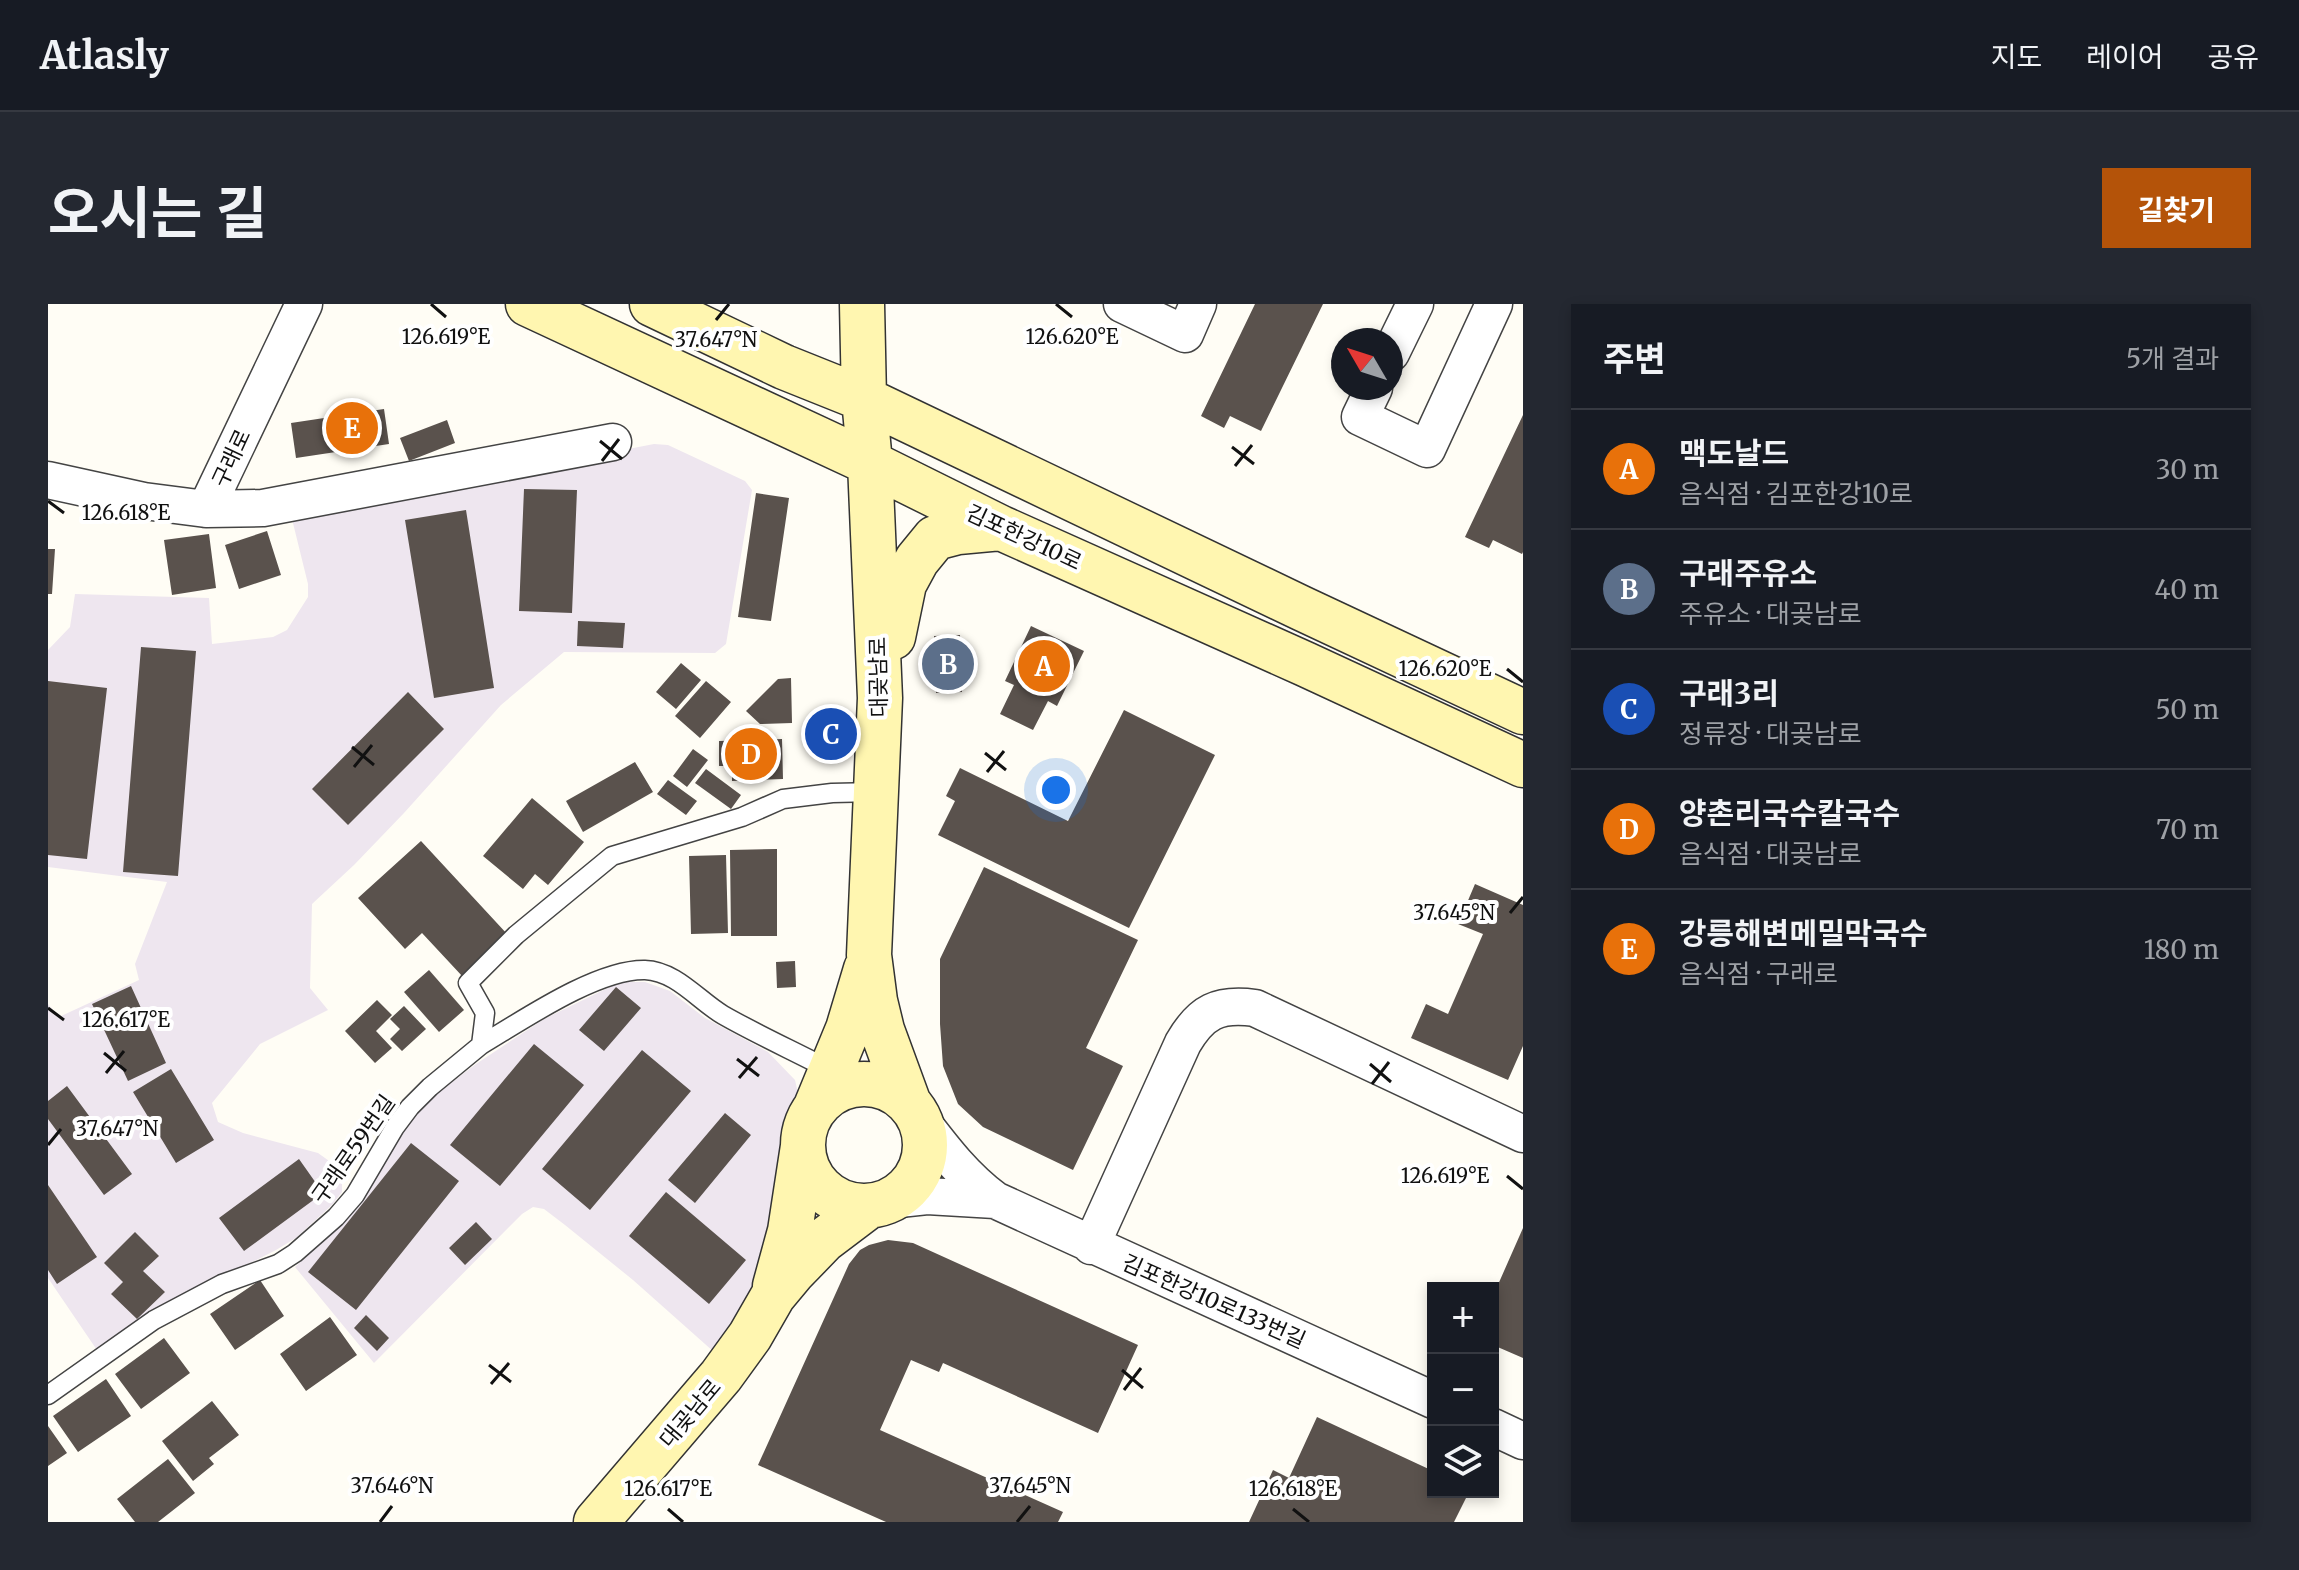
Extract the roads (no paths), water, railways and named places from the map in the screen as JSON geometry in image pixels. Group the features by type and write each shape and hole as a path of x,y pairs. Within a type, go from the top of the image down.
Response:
{"street":[{"name":"구래로","path":"48,480 144,501 206,509 304,304"},
{"name":"김포한강10로","path":"528,304 870,463 1001,528 1523,765"},
{"path":"652,304 784,367 864,399 1523,712"},
{"name":"대곶남로","path":"862,304 880,698 869,955"},
{"path":"1122,304 1185,334 1198,304"},
{"path":"1403,328 1415,304"},
{"path":"1368,400 1360,417 1427,449 1494,304"},
{"path":"206,509 263,508 613,442"},
{"path":"880,698 904,584 917,560 935,538 958,532 1001,528"},
{"path":"773,1296 817,1109 856,1007 869,955"},
{"path":"773,1296 824,1240 879,1203 900,1195 915,1180 924,1160 926,1139 882,1030 869,955"},
{"path":"1091,1246 1183,1043 1201,1018 1226,1007 1255,1008 1523,1134"},
{"path":"871,1083 891,1089 914,1110 957,1167 974,1185 995,1200 935,1196 860,1207 844,1203 828,1194 815,1181 806,1165 817,1109 830,1094 850,1085 871,1083"},
{"name":"김포한강10로133번길","path":"995,1200 1427,1397"},
{"name":"대곶남로","path":"596,1522 721,1376 750,1336 773,1296"},
{"path":"1499,1430 1523,1441"}],"lane":[{"path":"481,1045 485,1013 468,983 516,935 612,856 742,817 783,799 876,792"},
{"name":"구래로59번길","path":"48,1395 154,1320 222,1284 278,1264 295,1253 336,1217 355,1195 395,1127 430,1087 481,1045 541,1008 613,974 647,970 669,976 722,1014 817,1109"}],"place":[{"name":"강릉해변메밀막국수","path":"352,428"},
{"name":"구래주유소","path":"948,664"},
{"name":"맥도날드","path":"1044,666"},
{"name":"구래3리","path":"831,734"},
{"name":"양촌리국수칼국수","path":"751,754"}]}
